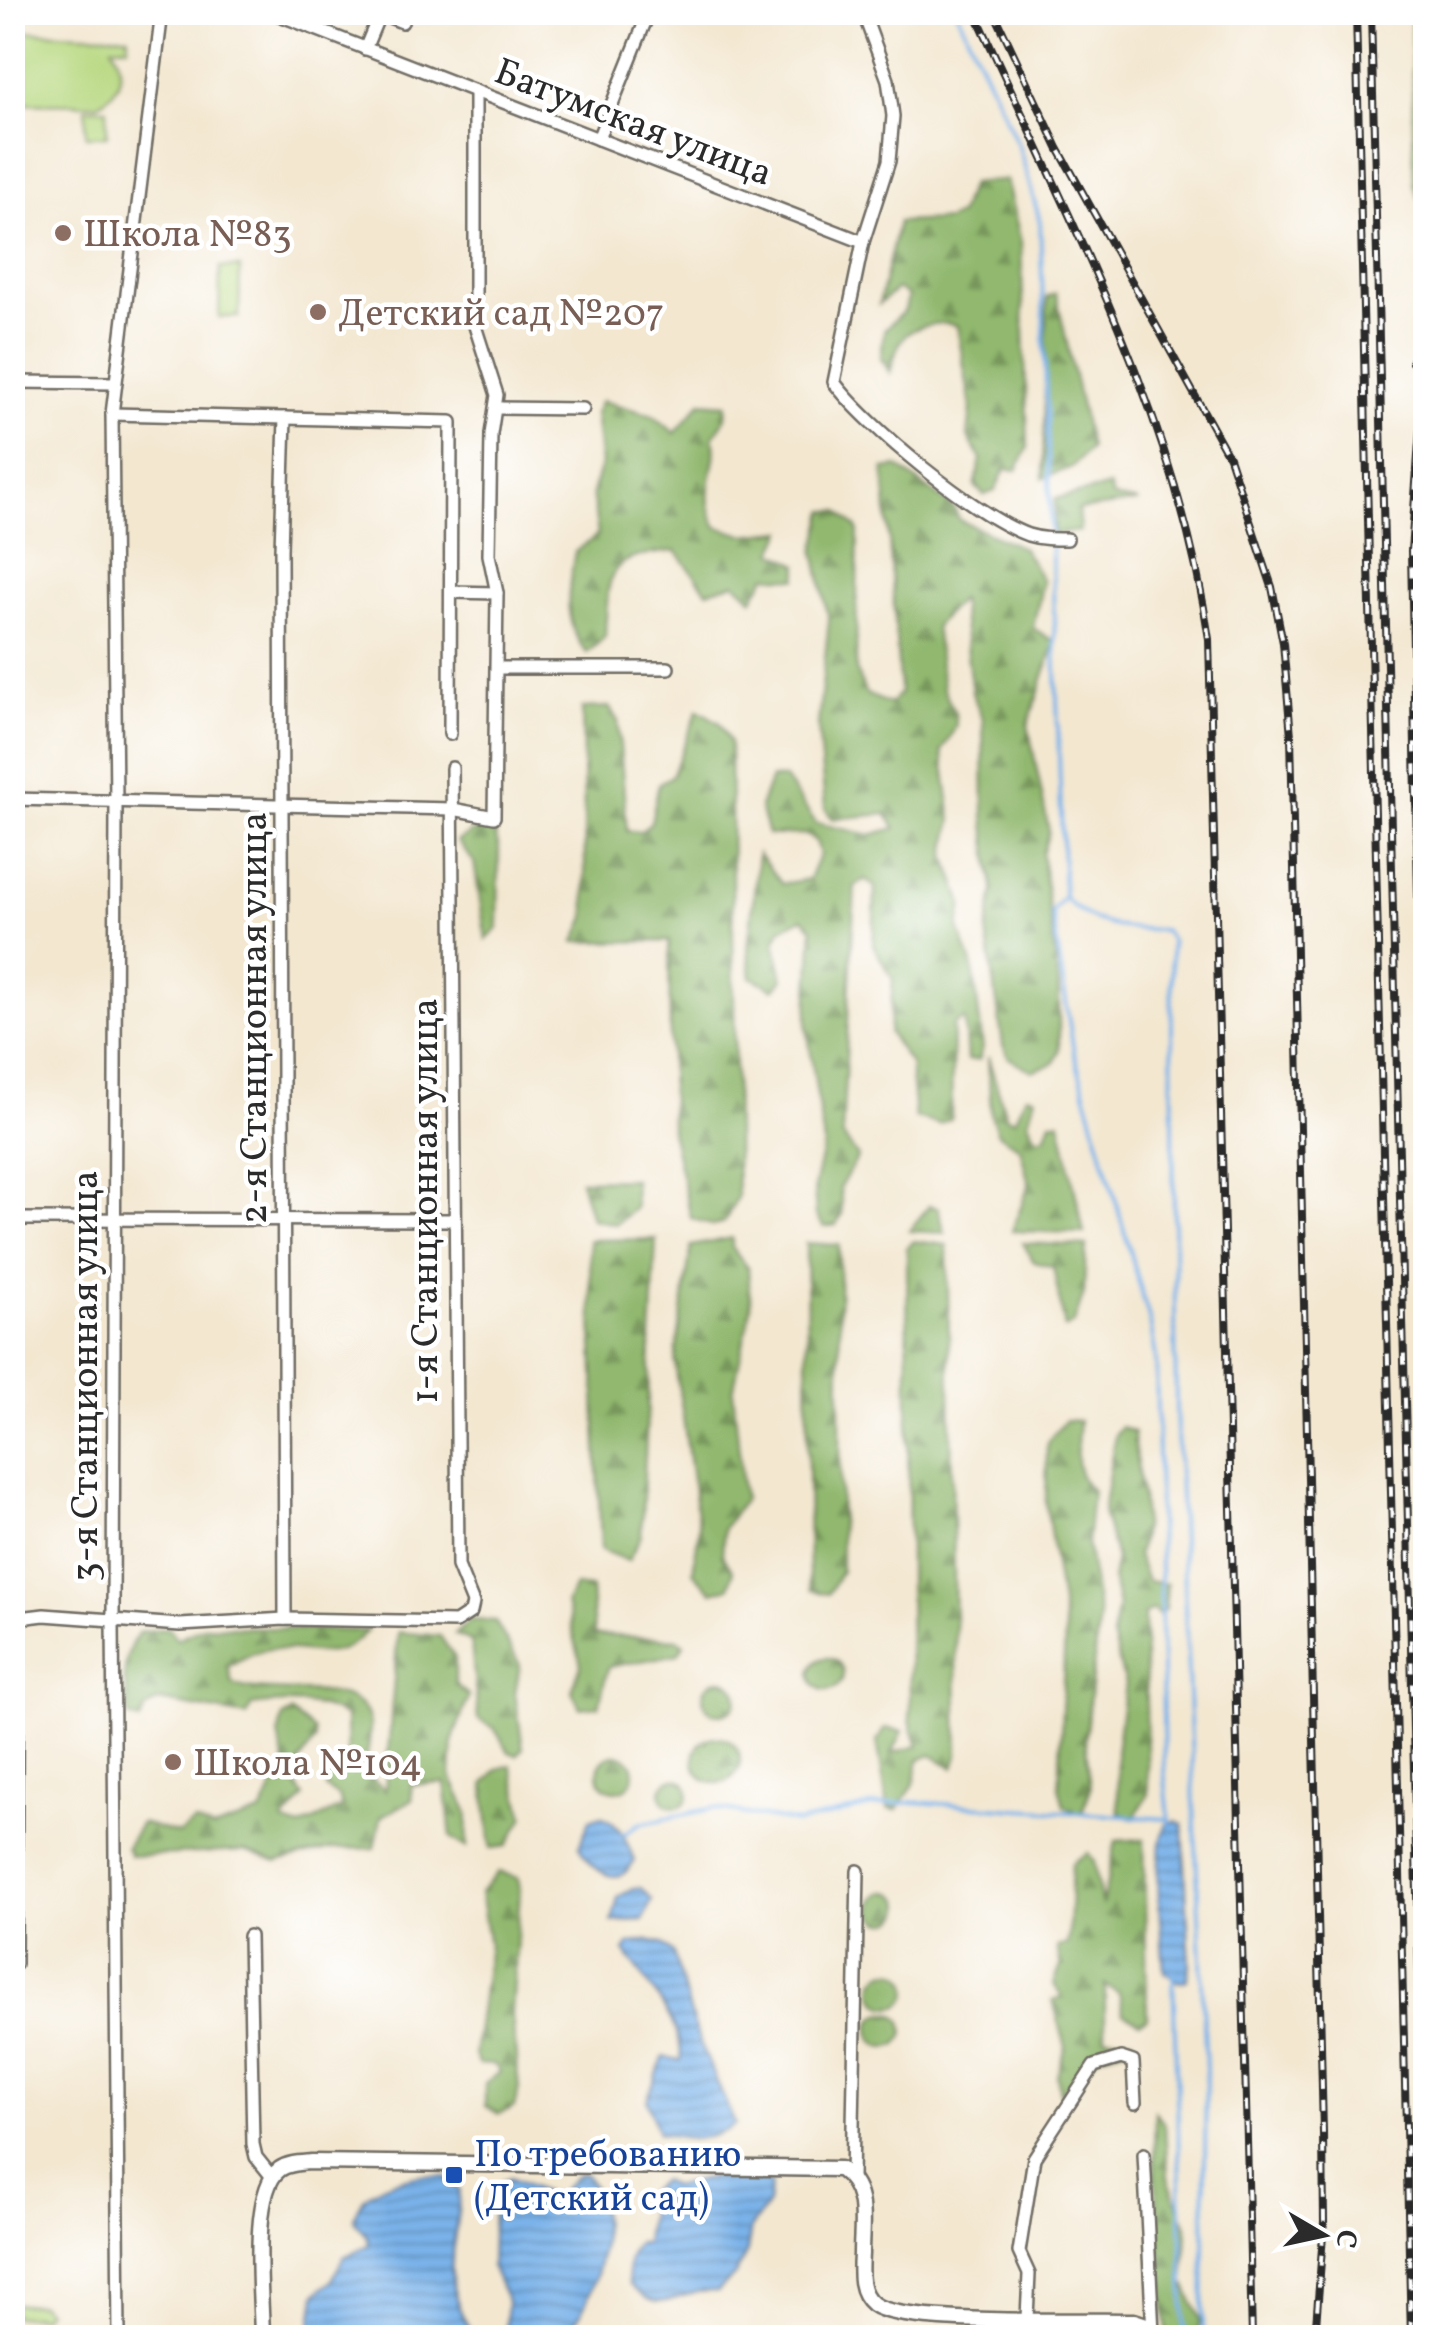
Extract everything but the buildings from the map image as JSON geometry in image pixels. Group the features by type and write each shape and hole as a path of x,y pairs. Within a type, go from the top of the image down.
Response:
{"street":[{"name":"3-я Станционная улица","path":"119,2338 113,1621 116,802 112,414 162,12"},
{"name":"Батумская улица","path":"272,12 863,242"},
{"path":"365,49 380,13 402,22 406,12"},
{"path":"598,139 649,12"},
{"path":"863,12 888,80 893,116 889,160 863,242 834,382 852,407 972,500 1026,534 1066,539"},
{"path":"12,798 452,808 494,817 497,592 489,555 490,434 496,395 475,326 475,92"},
{"path":"12,382 115,383"},
{"path":"496,408 583,409"},
{"path":"112,414 451,422 450,734"},
{"name":"2-я Станционная улица","path":"284,1618 285,418"},
{"path":"450,592 497,592"},
{"path":"497,668 668,668"},
{"name":"1-я Станционная улица","path":"284,1618 456,1622 471,1612 473,1603 458,1566 452,1220 452,768"},
{"path":"12,1219 452,1220"},
{"path":"15,1964 15,1619 44,1615 180,1625 284,1618"},
{"path":"858,1871 852,2178 862,2199 860,2278 869,2301 896,2313 1134,2321 1154,2335"},
{"path":"248,1936 253,2144 256,2157 272,2177"},
{"path":"1027,2319 1029,2274 1019,2252 1034,2158 1064,2106 1103,2060 1134,2062 1135,2102"},
{"path":"1144,2154 1154,2335"},
{"path":"262,2338 262,2215 272,2177 290,2165 310,2162 827,2166 852,2178"}],"green space":[{"path":"1411,13 1425,13 1425,200 1418,197 1414,184"},
{"path":"13,31 128,36 128,46 112,46 120,71 117,86 98,104 13,103"},
{"path":"86,108 107,108 107,136 86,136"},
{"path":"1006,180 1021,242 1028,448 1017,470 1005,469 995,491 984,495 975,486 981,459 968,437 971,408 957,326 938,324 909,332 900,342 890,373 881,358 884,330 905,310 908,296 897,289 879,304 898,222 947,220 959,214 971,183"},
{"path":"220,267 240,268 239,317 219,317"},
{"path":"1056,293 1090,448 1072,467 1043,478 1047,297"},
{"path":"601,401 653,415 675,433 701,402 727,404 726,417 713,438 711,514 717,527 743,535 784,531 774,552 799,565 797,579 766,576 753,599 735,583 707,591 676,551 635,557 623,563 610,581 605,637 587,653 573,629 569,592 575,552 598,535 592,493 601,465 595,413"},
{"path":"898,467 954,508 959,520 1023,548 1043,581 1033,628 1055,642 1028,725 1049,831 1042,855 1059,986 1059,1051 1054,1063 1032,1071 1009,1058 1003,1046 987,932 994,890 984,818 983,720 972,693 960,599 935,626 943,689 955,713 956,726 942,751 952,820 946,856 963,904 959,928 973,967 983,1048 979,1060 967,1060 964,1019 953,1025 951,1119 939,1124 915,1118 910,1064 889,1033 893,979 873,945 875,887 865,879 855,886 842,1135 858,1157 840,1187 842,1214 836,1225 824,1227 816,1215 814,1187 824,1144 807,1027 813,928 803,918 781,929 775,942 783,980 774,989 751,977 748,949 758,854 782,884 809,879 820,854 816,841 804,834 768,835 760,807 771,778 785,779 816,823 870,835 896,828 886,814 832,819 825,808 818,725 829,620 815,552 825,511 839,511 858,529 856,670 866,694 890,704 900,693 884,469"},
{"path":"1109,487 1113,497 1138,502 1078,510 1080,531 1054,534 1055,499"},
{"path":"609,707 618,721 627,831 641,832 651,822 659,783 672,776 698,710 720,723 730,742 737,1197 725,1221 714,1226 691,1218 671,1131 669,941 575,942 586,917 582,708"},
{"path":"482,826 494,830 499,848 498,929 486,940 474,862 457,841"},
{"path":"988,1057 1006,1116 1014,1120 1026,1095 1035,1097 1028,1122 1036,1137 1045,1137 1051,1121 1060,1121 1084,1233 1012,1231 1029,1184 1020,1147 998,1134 991,1115"},
{"path":"634,1179 635,1208 616,1224 591,1219 580,1180"},
{"path":"929,1206 938,1208 945,1233 909,1231"},
{"path":"732,1238 732,1248 748,1269 751,1308 733,1391 744,1499 724,1528 722,1555 733,1571 729,1587 712,1592 693,1572 699,1528 675,1362 691,1246"},
{"path":"656,1239 641,1536 628,1561 601,1550 589,1240"},
{"path":"914,1241 947,1245 958,1756 954,1768 931,1755 919,1760 914,1784 897,1810 888,1809 877,1741 885,1728 903,1731 892,1753 918,1746 910,1721 907,1248"},
{"path":"806,1243 839,1245 841,1571 828,1594 811,1590 809,1581"},
{"path":"1022,1243 1086,1246 1084,1293 1074,1323 1065,1328 1053,1267 1034,1262"},
{"path":"1066,1420 1079,1421 1078,1467 1092,1491 1087,1544 1099,1616 1085,1740 1091,1788 1081,1814 1064,1806 1059,1787 1065,1631 1046,1503 1047,1442"},
{"path":"1121,1427 1134,1432 1143,1509 1137,1555 1147,1581 1167,1584 1165,1609 1159,1615 1153,1609 1144,1614 1148,1795 1134,1818 1119,1813 1116,1752 1125,1684 1112,1637 1118,1607 1112,1579 1116,1559 1103,1512 1115,1435"},
{"path":"575,1586 591,1588 594,1635 677,1639 684,1644 678,1654 608,1667 599,1706 580,1708 572,1691 581,1665 566,1603"},
{"path":"470,1620 495,1621 520,1665 515,1693 523,1748 517,1755 509,1752 494,1728 478,1719 471,1641 455,1634"},
{"path":"205,1626 367,1631 334,1652 267,1649 228,1666 232,1683 268,1690 333,1693 364,1709 370,1731 364,1772 385,1790 398,1632 440,1636 455,1658 455,1684 469,1696 453,1739 451,1777 468,1813 467,1848 451,1837 445,1783 411,1785 412,1800 381,1817 375,1848 332,1849 277,1862 244,1851 130,1856 126,1847 141,1823 179,1834 194,1822 213,1829 261,1813 285,1763 278,1735 283,1717 291,1712 314,1731 315,1740 290,1776 304,1797 283,1822 299,1828 341,1808 340,1798 326,1788 327,1778 347,1763 346,1717 335,1711 300,1703 276,1703 251,1706 247,1716 159,1701 146,1708 140,1721 130,1717 126,1662 139,1632 169,1628 177,1639"},
{"path":"827,1658 838,1663 843,1674 838,1685 827,1690 816,1685 811,1674 816,1663"},
{"path":"720,1680 732,1685 737,1697 732,1709 720,1714 708,1709 703,1697 708,1685"},
{"path":"717,1737 733,1744 740,1760 733,1776 717,1783 701,1776 694,1760 701,1744"},
{"path":"616,1755 629,1760 634,1773 629,1786 616,1791 603,1786 598,1773 603,1760"},
{"path":"511,1765 524,1816 507,1846 491,1848 484,1785 497,1769"},
{"path":"675,1779 685,1783 689,1793 685,1803 675,1807 665,1803 661,1793 665,1783"},
{"path":"1144,1839 1147,2018 1140,2022 1123,2013 1119,1993 1105,1985 1105,2037 1133,2039 1132,2047 1099,2055 1060,2093 1057,2075 1066,2047 1053,2001 1062,1998 1054,1984 1061,1966 1057,1947 1067,1944 1069,1933 1072,1863 1088,1853 1094,1861 1102,1905 1116,1841"},
{"path":"499,1872 518,1878 520,1889 512,2015 519,2089 514,2107 499,2114 485,2106 485,2084 500,2072 495,2065 478,2064 474,2055 489,1945 480,1893"},
{"path":"887,1892 898,1896 902,1907 898,1918 887,1922 876,1918 872,1907 876,1896"},
{"path":"891,1971 904,1976 909,1989 904,2002 891,2007 878,2002 873,1989 878,1976"},
{"path":"887,2013 899,2018 904,2030 899,2042 887,2047 875,2042 870,2030 875,2018"},
{"path":"1155,2112 1165,2125 1168,2178 1187,2227 1184,2282 1201,2320 1195,2337 1167,2337 1154,2162"},
{"path":"13,2304 41,2305 47,2311 41,2317 13,2316"},
{"path":"1130,2329 1136,2337 984,2337 984,2334"}],"water":[{"path":"601,1816 623,1834 634,1861 621,1875 597,1869 579,1846 590,1820"},
{"path":"1177,1821 1183,1825 1190,1967 1187,1980 1179,1982 1164,1972 1159,1896 1162,1838 1167,1824"},
{"path":"632,1888 641,1888 652,1900 643,1920 612,1922 618,1898"},
{"path":"649,1940 662,1943 673,1953 698,2038 735,2124 716,2135 689,2138 658,2133 647,2100 664,2056 680,2061 680,2048 662,2004 625,1951 630,1944"},
{"path":"585,2174 596,2191 603,2234 586,2302 565,2337 513,2336 505,2327 507,2302 491,2266 493,2204 501,2182 510,2178 555,2197 576,2176"},
{"path":"420,2175 446,2177 460,2190 452,2282 463,2317 475,2337 310,2337 316,2294 331,2282 344,2257 369,2245 354,2220 362,2201 389,2183"},
{"path":"720,2175 771,2183 768,2204 751,2227 747,2252 735,2275 718,2291 660,2302 645,2298 629,2284 628,2267 637,2243 645,2243 649,2211 646,2194 662,2180 673,2187"}],"waterway":[{"path":"957,12 1019,147 1040,221 1064,897 1052,912 1074,1053 1150,1322 1156,1358 1164,1770 1170,1828"},
{"path":"1064,897 1097,920 1122,927 1164,930 1171,941 1176,1409 1206,2069 1203,2338"},
{"path":"624,1834 639,1824 714,1808 798,1823 871,1806 914,1802 1168,1819"},
{"path":"1173,1976 1185,2338"}],"railway":[{"path":"975,12 1081,241 1145,396 1194,556 1209,639 1252,2338"},
{"path":"994,12 1058,148 1229,457 1272,587 1283,643 1291,736 1323,2133 1324,2222 1315,2338"},
{"path":"1356,12 1411,2338"},
{"path":"1371,12 1426,2260"},
{"path":"1412,362 1426,291"},
{"path":"1426,347 1411,551 1426,1285"}],"place":[{"name":"Школа №83","path":"63,233"},
{"name":"Детский сад №207","path":"318,312"},
{"name":"Школа №104","path":"173,1762"},
{"name":"По требованию (Детский сад)","path":"454,2175"}]}
